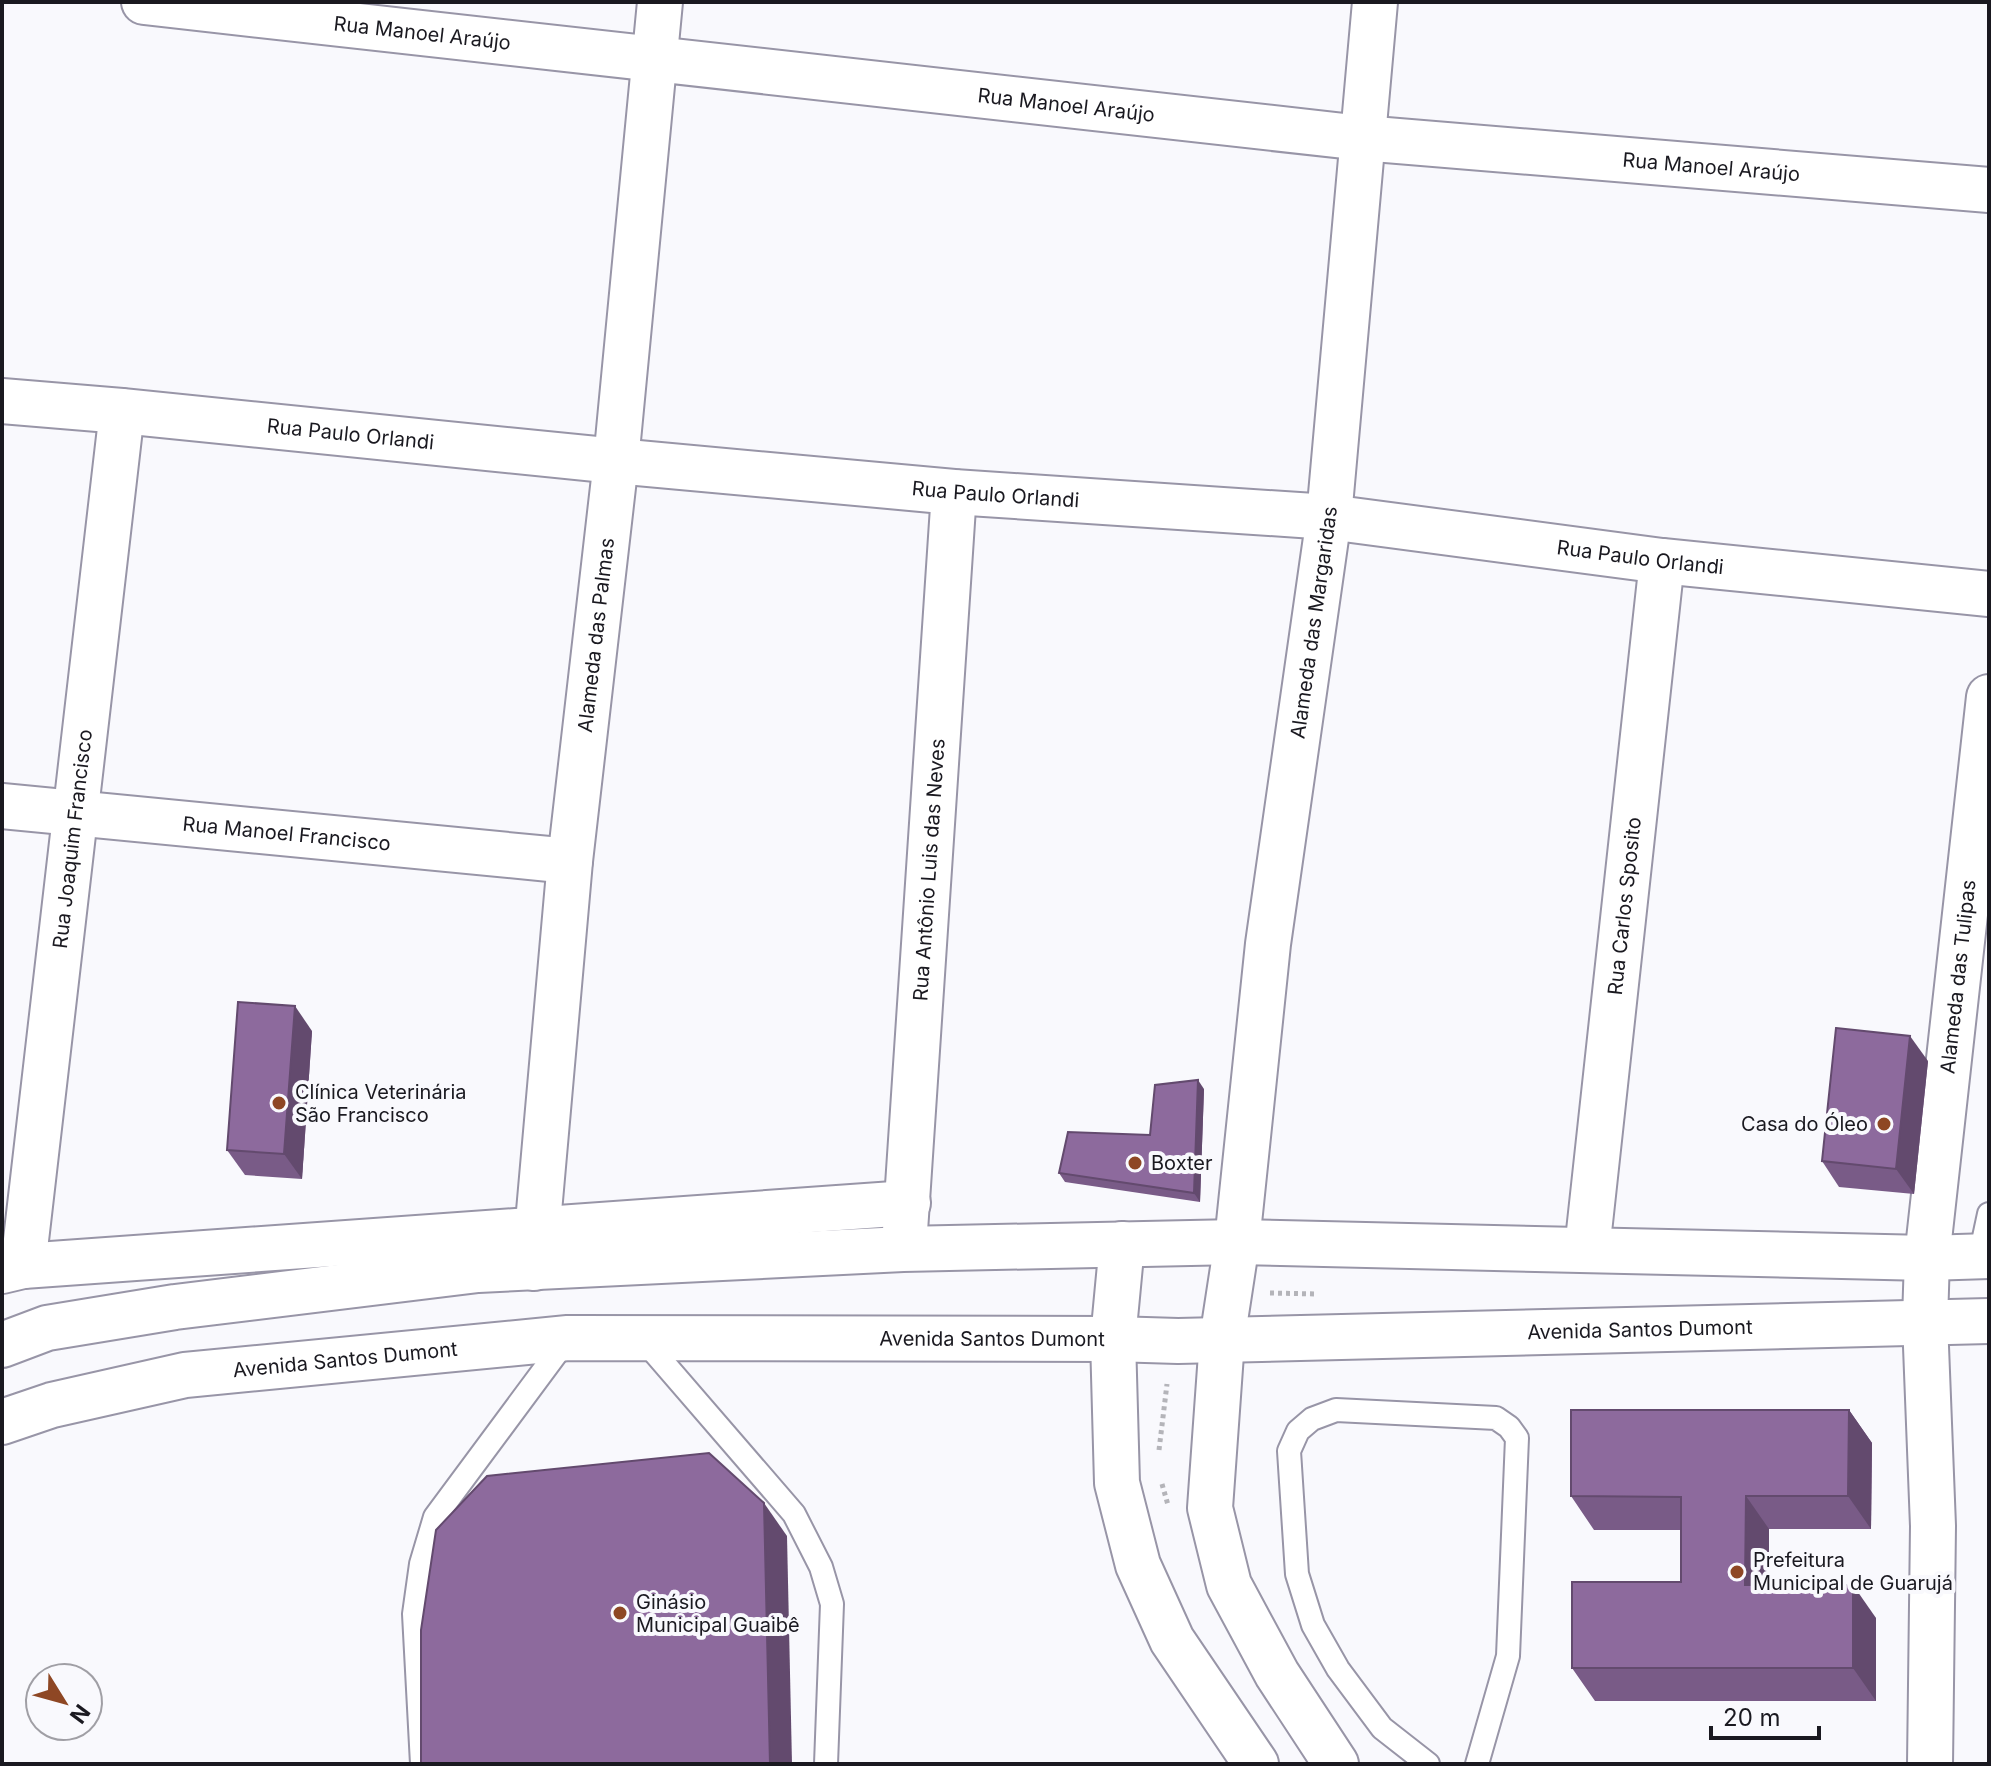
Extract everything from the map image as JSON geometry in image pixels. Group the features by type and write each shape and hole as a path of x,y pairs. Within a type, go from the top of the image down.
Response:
{"street":[{"name":"Rua Manoel Araújo","path":"144,2 1362,138 1989,190"},
{"name":"Alameda das Palmas","path":"536,1250 570,861 616,461 660,2"},
{"name":"Alameda das Margaridas","path":"1336,1764 1277,1674 1229,1585 1210,1508 1222,1340 1237,1242 1268,944 1329,517 1375,2"},
{"name":"Rua Paulo Orlandi","path":"2,401 954,492 1329,517 1662,561 1989,594"},
{"name":"Rua Joaquim Francisco","path":"12,1268 76,812 122,411"},
{"name":"Rua Antônio Luis das Neves","path":"903,1249 954,492"},
{"name":"Rua Carlos Sposito","path":"1587,1250 1662,561"},
{"name":"Alameda das Tulipas","path":"1925,1321 1927,1258 1989,697"},
{"name":"Rua Manoel Francisco","path":"2,806 570,861"},
{"path":"2,1345 47,1328 175,1307 478,1270 536,1250 908,1203"},
{"path":"12,1268 536,1250 903,1249 1237,1242 1927,1258 1985,1256"},
{"path":"1122,1244 1113,1339 1117,1483 1138,1565 1172,1640 1256,1764"},
{"path":"1925,1321 1933,1526 1930,1764"},
{"name":"Avenida Santos Dumont","path":"2,1422 52,1405 185,1375 568,1338 1178,1341 1989,1321"}],"lane":[{"path":"1985,1256 1989,1214"},
{"path":"641,1336 794,1514 821,1567 832,1604 826,1764"},
{"path":"422,1764 414,1614 421,1564 435,1517 568,1338"},
{"path":"1428,1764 1382,1728 1338,1669 1313,1625 1297,1574 1289,1451 1298,1431 1312,1419 1336,1410 1496,1418 1509,1427 1517,1438 1508,1656 1477,1764"},
{"path":"731,1480 762,1479"},
{"path":"461,1481 492,1481"}],"building":[{"path":"238,1002 295,1006 284,1154 227,1150"},
{"path":"1836,1028 1910,1036 1896,1169 1822,1161"},
{"name":"Boxter","path":"1198,1080 1194,1193 1059,1173 1068,1132 1150,1135 1155,1085"},
{"name":"Prefeitura Municipal de Guarujá","path":"1571,1410 1849,1410 1848,1496 1746,1496 1745,1585 1853,1585 1853,1668 1572,1668 1572,1582 1681,1582 1681,1497 1571,1496"},
{"name":"Ginásio Municipal Guaibê","path":"709,1453 764,1503 770,1764 421,1764 421,1630 436,1530 487,1476"}],"place":[{"name":"Clínica Veterinária São Francisco","path":"279,1103"},
{"name":"Casa do Óleo","path":"1884,1124"},
{"name":"Boxter","path":"1135,1163"},
{"name":"Prefeitura Municipal de Guarujá","path":"1737,1572"},
{"name":"Ginásio Municipal Guaibê","path":"620,1613"}]}
